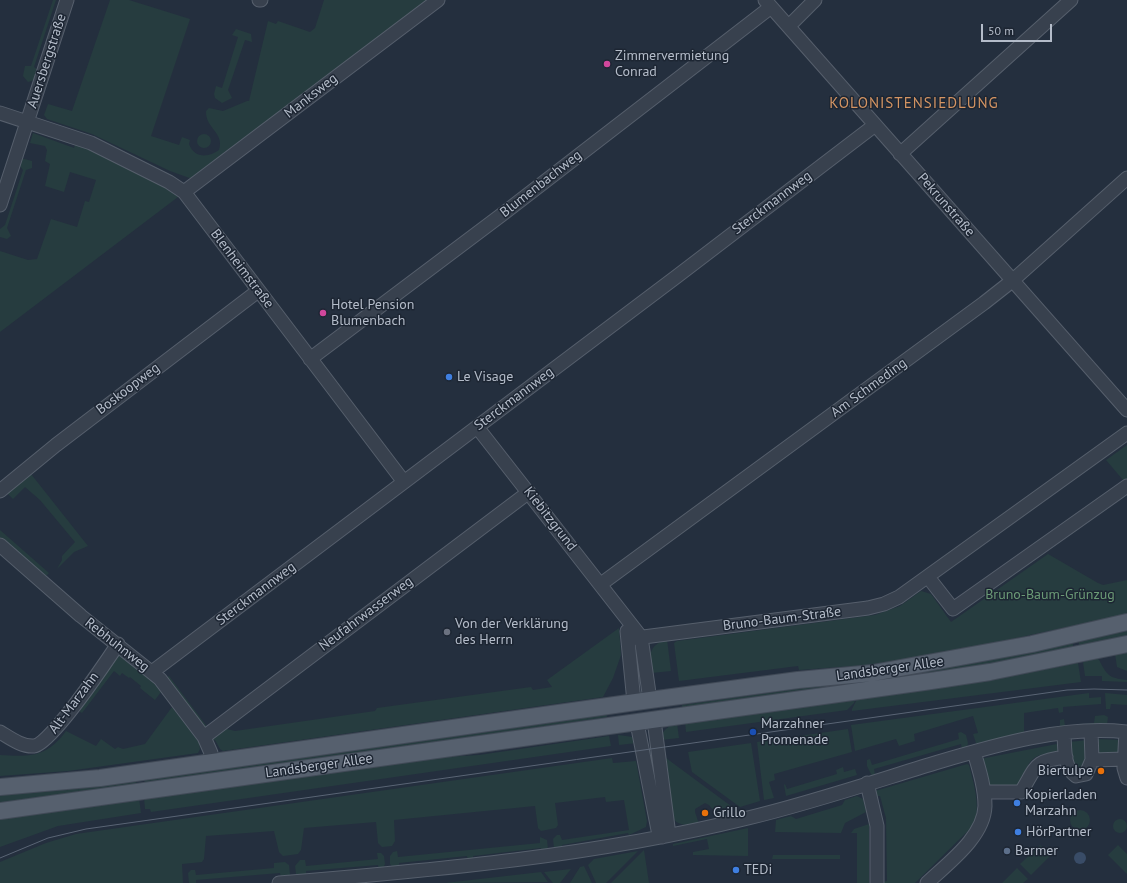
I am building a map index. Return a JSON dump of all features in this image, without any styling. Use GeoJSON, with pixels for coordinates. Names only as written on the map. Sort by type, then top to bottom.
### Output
{"type":"FeatureCollection","features":[{"type":"Feature","properties":{"kind":"main road","name":"Landsberger Allee"},"geometry":{"type":"LineString","coordinates":[[0,787],[62,783],[642,701],[904,668],[1032,644],[1127,622]]}},
{"type":"Feature","properties":{"kind":"main road","name":"Landsberger Allee"},"geometry":{"type":"LineString","coordinates":[[0,811],[638,723],[990,672],[1127,644]]}},
{"type":"Feature","properties":{"kind":"main road"},"geometry":{"type":"LineString","coordinates":[[642,701],[654,720]]}},
{"type":"Feature","properties":{"kind":"main road"},"geometry":{"type":"LineString","coordinates":[[638,723],[642,701]]}},
{"type":"Feature","properties":{"kind":"street","name":"Auersbergstraße"},"geometry":{"type":"LineString","coordinates":[[27,122],[67,0]]}},
{"type":"Feature","properties":{"kind":"street","name":"Manksweg"},"geometry":{"type":"LineString","coordinates":[[184,192],[438,0]]}},
{"type":"Feature","properties":{"kind":"street"},"geometry":{"type":"LineString","coordinates":[[789,26],[815,0]]}},
{"type":"Feature","properties":{"kind":"street"},"geometry":{"type":"LineString","coordinates":[[900,154],[1071,0]]}},
{"type":"Feature","properties":{"kind":"street","name":"Pekrunstraße"},"geometry":{"type":"LineString","coordinates":[[768,4],[1127,410]]}},
{"type":"Feature","properties":{"kind":"street","name":"Blumenbachweg"},"geometry":{"type":"LineString","coordinates":[[310,359],[504,213],[768,4]]}},
{"type":"Feature","properties":{"kind":"street","name":"Blenheimstraße"},"geometry":{"type":"LineString","coordinates":[[0,113],[91,143],[169,182],[184,192],[404,482]]}},
{"type":"Feature","properties":{"kind":"street"},"geometry":{"type":"LineString","coordinates":[[0,205],[27,122]]}},
{"type":"Feature","properties":{"kind":"street","name":"Sterckmannweg"},"geometry":{"type":"LineString","coordinates":[[152,672],[875,125]]}},
{"type":"Feature","properties":{"kind":"street","name":"Am Schmeding"},"geometry":{"type":"LineString","coordinates":[[601,584],[1012,281],[1127,178]]}},
{"type":"Feature","properties":{"kind":"street","name":"Boskoopweg"},"geometry":{"type":"LineString","coordinates":[[0,491],[56,445],[258,290]]}},
{"type":"Feature","properties":{"kind":"street","name":"Kiebitzgrund"},"geometry":{"type":"LineString","coordinates":[[477,427],[601,584],[621,612],[635,638],[642,701]]}},
{"type":"Feature","properties":{"kind":"street","name":"Bruno-Baum-Straße"},"geometry":{"type":"LineString","coordinates":[[635,638],[868,608],[884,604],[899,597],[928,577],[1127,433]]}},
{"type":"Feature","properties":{"kind":"street"},"geometry":{"type":"LineString","coordinates":[[928,577],[953,610],[1127,486]]}},
{"type":"Feature","properties":{"kind":"street","name":"Neufahrwasserweg"},"geometry":{"type":"LineString","coordinates":[[204,737],[529,492]]}},
{"type":"Feature","properties":{"kind":"street","name":"Rebhuhnweg"},"geometry":{"type":"LineString","coordinates":[[0,545],[81,616],[152,672],[171,692],[204,737],[211,753],[212,762]]}},
{"type":"Feature","properties":{"kind":"street","name":"Alt-Marzahn"},"geometry":{"type":"LineString","coordinates":[[0,732],[23,745],[34,746],[41,744],[50,736],[118,644]]}},
{"type":"Feature","properties":{"kind":"street"},"geometry":{"type":"LineString","coordinates":[[654,720],[665,836]]}},
{"type":"Feature","properties":{"kind":"street"},"geometry":{"type":"LineString","coordinates":[[638,723],[658,830],[665,836]]}},
{"type":"Feature","properties":{"kind":"street"},"geometry":{"type":"LineString","coordinates":[[1064,734],[1066,757],[1069,768],[1076,776],[1086,774],[1092,760],[1091,730]]}},
{"type":"Feature","properties":{"kind":"street"},"geometry":{"type":"LineString","coordinates":[[279,883],[370,879],[552,856],[665,836],[750,818],[974,752],[1091,730],[1127,732],[1124,768],[1127,778]]}},
{"type":"Feature","properties":{"kind":"street"},"geometry":{"type":"LineString","coordinates":[[927,883],[969,842],[978,831],[982,823],[984,815],[984,792],[974,752]]}},
{"type":"Feature","properties":{"kind":"street"},"geometry":{"type":"LineString","coordinates":[[984,792],[1021,792],[1030,773],[1039,764],[1049,759],[1066,757]]}},
{"type":"Feature","properties":{"kind":"street"},"geometry":{"type":"LineString","coordinates":[[1092,760],[1125,759]]}},
{"type":"Feature","properties":{"kind":"street"},"geometry":{"type":"LineString","coordinates":[[867,783],[876,821],[877,883]]}},
{"type":"Feature","properties":{"kind":"green space"},"geometry":{"type":"Polygon","coordinates":[[[53,0],[56,0],[34,67],[39,71],[35,80],[28,82],[23,76],[25,66],[31,66],[53,0]]]}},
{"type":"Feature","properties":{"kind":"green space"},"geometry":{"type":"Polygon","coordinates":[[[110,0],[129,0],[190,19],[151,136],[179,145],[182,137],[190,140],[189,144],[194,152],[206,155],[215,153],[219,150],[220,144],[217,135],[208,122],[206,111],[209,108],[223,111],[249,101],[268,21],[276,24],[278,21],[310,32],[315,28],[324,0],[429,0],[195,180],[170,171],[92,134],[47,119],[44,115],[48,104],[72,111],[110,0]]]}},
{"type":"Feature","properties":{"kind":"green space"},"geometry":{"type":"Polygon","coordinates":[[[236,29],[251,34],[252,42],[245,40],[228,90],[232,98],[222,103],[215,98],[214,94],[216,86],[222,88],[238,37],[232,35],[236,29]]]}},
{"type":"Feature","properties":{"kind":"green space"},"geometry":{"type":"Polygon","coordinates":[[[33,133],[74,148],[76,142],[170,189],[178,197],[0,332],[0,251],[28,260],[37,259],[51,219],[77,227],[85,201],[89,202],[96,180],[70,172],[64,192],[45,186],[50,164],[45,161],[47,150],[45,146],[30,143],[33,133]]]}},
{"type":"Feature","properties":{"kind":"green space"},"geometry":{"type":"Polygon","coordinates":[[[201,134],[207,134],[211,138],[211,144],[207,148],[201,148],[197,144],[197,138],[201,134]]]}},
{"type":"Feature","properties":{"kind":"green space"},"geometry":{"type":"Polygon","coordinates":[[[21,158],[32,161],[32,168],[26,170],[7,228],[11,236],[7,239],[0,237],[0,229],[5,225],[23,170],[19,165],[21,158]]]}},
{"type":"Feature","properties":{"kind":"green space"},"geometry":{"type":"Polygon","coordinates":[[[1127,445],[1127,481],[1123,480],[1106,460],[1127,445]]]}},
{"type":"Feature","properties":{"kind":"green space"},"geometry":{"type":"Polygon","coordinates":[[[31,474],[88,546],[74,552],[57,569],[62,560],[62,556],[75,542],[40,500],[25,487],[13,499],[7,493],[31,474]]]}},
{"type":"Feature","properties":{"kind":"green space"},"geometry":{"type":"Polygon","coordinates":[[[0,530],[49,573],[46,576],[0,537],[0,530]]]}},
{"type":"Feature","properties":{"kind":"green space","name":"Bruno-Baum-Grünzug"},"geometry":{"type":"Polygon","coordinates":[[[1048,554],[1103,585],[1127,580],[1127,614],[932,655],[867,665],[799,670],[798,666],[679,681],[674,643],[677,641],[875,615],[900,606],[921,591],[931,594],[951,622],[1048,554]]]}},
{"type":"Feature","properties":{"kind":"green space"},"geometry":{"type":"Polygon","coordinates":[[[619,628],[621,655],[613,678],[603,697],[223,751],[220,749],[215,740],[212,741],[210,738],[219,727],[235,731],[375,711],[377,708],[531,687],[533,690],[552,687],[547,680],[619,628]]]}},
{"type":"Feature","properties":{"kind":"green space"},"geometry":{"type":"Polygon","coordinates":[[[1127,628],[1127,637],[1080,649],[1078,638],[1127,628]]]}},
{"type":"Feature","properties":{"kind":"green space"},"geometry":{"type":"Polygon","coordinates":[[[667,639],[671,671],[651,673],[651,652],[656,645],[667,639]]]}},
{"type":"Feature","properties":{"kind":"green space"},"geometry":{"type":"Polygon","coordinates":[[[1072,639],[1074,651],[682,710],[682,705],[917,672],[1072,639]]]}},
{"type":"Feature","properties":{"kind":"green space"},"geometry":{"type":"Polygon","coordinates":[[[1127,652],[1127,671],[1117,667],[1115,654],[1127,652]]]}},
{"type":"Feature","properties":{"kind":"green space"},"geometry":{"type":"Polygon","coordinates":[[[117,654],[153,682],[161,692],[155,700],[140,688],[141,686],[130,677],[129,678],[122,673],[120,676],[114,671],[82,713],[79,711],[117,654]]]}},
{"type":"Feature","properties":{"kind":"green space"},"geometry":{"type":"Polygon","coordinates":[[[1098,658],[1109,675],[1127,680],[1127,682],[1102,681],[1102,676],[1085,676],[1083,662],[1098,658]]]}},
{"type":"Feature","properties":{"kind":"green space"},"geometry":{"type":"Polygon","coordinates":[[[1078,663],[1081,682],[852,711],[858,697],[997,679],[1078,663]]]}},
{"type":"Feature","properties":{"kind":"green space"},"geometry":{"type":"Polygon","coordinates":[[[169,676],[208,728],[204,729],[166,678],[169,676]]]}},
{"type":"Feature","properties":{"kind":"green space"},"geometry":{"type":"Polygon","coordinates":[[[1089,693],[1089,698],[1101,697],[1101,704],[1063,707],[1063,712],[1059,713],[1058,708],[1024,713],[1024,735],[978,744],[976,743],[973,734],[978,733],[973,716],[914,734],[915,741],[899,746],[896,739],[855,751],[851,725],[1089,693]]]}},
{"type":"Feature","properties":{"kind":"green space"},"geometry":{"type":"Polygon","coordinates":[[[1105,693],[1127,695],[1127,705],[1111,704],[1110,709],[1106,709],[1105,693]]]}},
{"type":"Feature","properties":{"kind":"green space"},"geometry":{"type":"Polygon","coordinates":[[[856,697],[854,703],[847,710],[686,732],[685,721],[856,697]]]}},
{"type":"Feature","properties":{"kind":"green space"},"geometry":{"type":"Polygon","coordinates":[[[172,707],[199,742],[200,749],[198,753],[68,771],[0,776],[0,755],[21,756],[38,754],[52,746],[66,731],[96,746],[101,739],[115,749],[118,747],[123,749],[145,744],[172,707]]]}},
{"type":"Feature","properties":{"kind":"green space"},"geometry":{"type":"Polygon","coordinates":[[[606,712],[607,717],[145,786],[144,777],[606,712]]]}},
{"type":"Feature","properties":{"kind":"green space"},"geometry":{"type":"Polygon","coordinates":[[[1104,715],[1108,717],[1107,725],[1032,734],[1032,731],[1060,726],[1060,720],[1064,719],[1065,726],[1094,723],[1095,716],[1104,715]]]}},
{"type":"Feature","properties":{"kind":"green space"},"geometry":{"type":"Polygon","coordinates":[[[677,723],[679,738],[661,740],[664,731],[668,727],[677,723]]]}},
{"type":"Feature","properties":{"kind":"green space"},"geometry":{"type":"Polygon","coordinates":[[[848,729],[852,752],[774,774],[775,780],[769,782],[774,798],[764,800],[757,742],[848,729]]]}},
{"type":"Feature","properties":{"kind":"green space"},"geometry":{"type":"Polygon","coordinates":[[[961,732],[966,735],[968,743],[967,747],[962,749],[961,744],[874,769],[875,775],[872,776],[867,766],[867,760],[870,759],[872,765],[959,739],[958,733],[961,732]]]}},
{"type":"Feature","properties":{"kind":"green space"},"geometry":{"type":"Polygon","coordinates":[[[618,735],[633,737],[637,743],[619,745],[618,735]]]}},
{"type":"Feature","properties":{"kind":"green space"},"geometry":{"type":"Polygon","coordinates":[[[609,736],[611,746],[151,812],[150,809],[145,809],[144,798],[445,757],[479,755],[609,736]]]}},
{"type":"Feature","properties":{"kind":"green space"},"geometry":{"type":"Polygon","coordinates":[[[1096,739],[1123,740],[1123,754],[1096,754],[1096,739]]]}},
{"type":"Feature","properties":{"kind":"green space"},"geometry":{"type":"Polygon","coordinates":[[[1089,740],[1087,764],[1080,771],[1073,768],[1068,742],[1089,740]]]}},
{"type":"Feature","properties":{"kind":"green space"},"geometry":{"type":"Polygon","coordinates":[[[751,743],[760,801],[740,807],[692,772],[688,752],[751,743]]]}},
{"type":"Feature","properties":{"kind":"green space"},"geometry":{"type":"Polygon","coordinates":[[[1062,743],[1061,753],[1045,754],[1034,758],[1027,768],[1022,784],[1016,788],[989,788],[980,759],[1062,743]]]}},
{"type":"Feature","properties":{"kind":"green space"},"geometry":{"type":"Polygon","coordinates":[[[612,758],[613,763],[636,761],[647,821],[646,827],[629,835],[628,833],[562,845],[562,850],[554,848],[553,839],[557,835],[560,835],[562,840],[629,830],[624,800],[606,802],[605,797],[555,803],[558,825],[556,828],[541,831],[538,828],[535,806],[394,820],[395,841],[392,846],[382,847],[378,843],[376,822],[304,828],[301,850],[298,854],[283,856],[279,852],[274,831],[206,836],[204,859],[202,862],[182,864],[183,883],[0,883],[0,862],[46,843],[76,834],[612,758]]]}},
{"type":"Feature","properties":{"kind":"green space"},"geometry":{"type":"Polygon","coordinates":[[[666,758],[731,806],[714,811],[705,803],[695,809],[699,824],[685,825],[673,819],[663,759],[666,758]]]}},
{"type":"Feature","properties":{"kind":"green space"},"geometry":{"type":"Polygon","coordinates":[[[967,764],[969,765],[976,794],[977,809],[975,824],[915,883],[882,883],[887,881],[886,818],[880,796],[876,796],[875,791],[967,764]]]}},
{"type":"Feature","properties":{"kind":"green space"},"geometry":{"type":"Polygon","coordinates":[[[843,767],[844,772],[855,769],[857,775],[786,796],[785,784],[787,789],[837,774],[836,770],[843,767]]]}},
{"type":"Feature","properties":{"kind":"green space"},"geometry":{"type":"Polygon","coordinates":[[[136,778],[137,787],[0,806],[0,793],[136,778]]]}},
{"type":"Feature","properties":{"kind":"green space"},"geometry":{"type":"Polygon","coordinates":[[[857,796],[863,799],[866,812],[845,823],[841,833],[775,832],[776,820],[791,816],[796,819],[842,805],[845,800],[857,796]]]}},
{"type":"Feature","properties":{"kind":"green space"},"geometry":{"type":"Polygon","coordinates":[[[139,798],[141,813],[58,826],[0,847],[0,817],[139,798]]]}},
{"type":"Feature","properties":{"kind":"green space"},"geometry":{"type":"Polygon","coordinates":[[[1080,810],[1087,813],[1090,820],[1087,827],[1080,830],[1073,827],[1070,820],[1073,813],[1080,810]]]}},
{"type":"Feature","properties":{"kind":"green space"},"geometry":{"type":"Polygon","coordinates":[[[1120,819],[1125,821],[1127,826],[1125,831],[1120,833],[1115,831],[1113,826],[1115,821],[1120,819]]]}},
{"type":"Feature","properties":{"kind":"green space"},"geometry":{"type":"Polygon","coordinates":[[[869,824],[869,883],[857,883],[857,833],[851,833],[854,829],[869,824]]]}},
{"type":"Feature","properties":{"kind":"green space"},"geometry":{"type":"Polygon","coordinates":[[[748,828],[748,856],[693,855],[693,852],[709,849],[707,839],[673,846],[673,844],[748,828]]]}},
{"type":"Feature","properties":{"kind":"green space"},"geometry":{"type":"Polygon","coordinates":[[[540,837],[547,840],[548,849],[542,853],[541,848],[473,856],[473,862],[468,862],[467,856],[399,863],[399,869],[394,869],[390,864],[390,856],[393,852],[397,851],[398,857],[540,843],[540,837]]]}},
{"type":"Feature","properties":{"kind":"green space"},"geometry":{"type":"Polygon","coordinates":[[[1040,845],[1051,855],[1031,875],[1020,864],[1040,845]]]}},
{"type":"Feature","properties":{"kind":"green space"},"geometry":{"type":"Polygon","coordinates":[[[1118,845],[1127,854],[1127,874],[1108,855],[1118,845]]]}},
{"type":"Feature","properties":{"kind":"green space"},"geometry":{"type":"Polygon","coordinates":[[[644,850],[649,883],[611,883],[644,850]]]}},
{"type":"Feature","properties":{"kind":"green space"},"geometry":{"type":"Polygon","coordinates":[[[638,851],[606,883],[596,883],[588,865],[594,859],[638,851]]]}},
{"type":"Feature","properties":{"kind":"green space"},"geometry":{"type":"Polygon","coordinates":[[[377,853],[381,853],[384,856],[385,864],[382,870],[379,870],[378,865],[306,871],[306,876],[299,877],[296,874],[295,866],[300,860],[305,860],[306,866],[378,859],[377,853]]]}},
{"type":"Feature","properties":{"kind":"green space"},"geometry":{"type":"Polygon","coordinates":[[[773,855],[840,855],[840,859],[772,859],[773,855]]]}},
{"type":"Feature","properties":{"kind":"green space"},"geometry":{"type":"Polygon","coordinates":[[[285,862],[289,865],[290,875],[286,878],[281,878],[280,873],[196,880],[196,883],[189,883],[188,873],[191,870],[195,870],[196,875],[274,868],[274,863],[285,862]]]}},
{"type":"Feature","properties":{"kind":"green space"},"geometry":{"type":"Polygon","coordinates":[[[584,866],[592,883],[570,883],[580,867],[584,866]]]}},
{"type":"Feature","properties":{"kind":"green space"},"geometry":{"type":"Polygon","coordinates":[[[1017,868],[1028,879],[1023,883],[1002,883],[1017,868]]]}},
{"type":"Feature","properties":{"kind":"green space"},"geometry":{"type":"Polygon","coordinates":[[[571,869],[560,883],[553,883],[544,872],[571,869]]]}},
{"type":"Feature","properties":{"kind":"green space"},"geometry":{"type":"Polygon","coordinates":[[[541,872],[548,882],[445,883],[541,872]]]}},
{"type":"Feature","properties":{"kind":"water"},"geometry":{"type":"Polygon","coordinates":[[[1082,852],[1085,853],[1085,863],[1078,864],[1075,863],[1074,856],[1075,853],[1082,852]]]}},
{"type":"Feature","properties":{"kind":"tram line"},"geometry":{"type":"LineString","coordinates":[[0,858],[48,838],[86,829],[1067,690],[1127,690]]}},
{"type":"Feature","properties":{"kind":"place","name":"Zimmervermietung Conrad"},"geometry":{"type":"Point","coordinates":[607,64]}},
{"type":"Feature","properties":{"kind":"place","name":"Hotel Pension Blumenbach"},"geometry":{"type":"Point","coordinates":[323,313]}},
{"type":"Feature","properties":{"kind":"place","name":"Le Visage"},"geometry":{"type":"Point","coordinates":[449,377]}},
{"type":"Feature","properties":{"kind":"place","name":"Von der Verklärung des Herrn"},"geometry":{"type":"Point","coordinates":[447,632]}},
{"type":"Feature","properties":{"kind":"place","name":"Marzahner Promenade"},"geometry":{"type":"Point","coordinates":[753,732]}},
{"type":"Feature","properties":{"kind":"place","name":"Biertulpe"},"geometry":{"type":"Point","coordinates":[1101,771]}},
{"type":"Feature","properties":{"kind":"place","name":"Kopierladen Marzahn"},"geometry":{"type":"Point","coordinates":[1017,803]}},
{"type":"Feature","properties":{"kind":"place","name":"Grillo"},"geometry":{"type":"Point","coordinates":[705,813]}},
{"type":"Feature","properties":{"kind":"place","name":"HörPartner"},"geometry":{"type":"Point","coordinates":[1018,832]}},
{"type":"Feature","properties":{"kind":"place","name":"Barmer"},"geometry":{"type":"Point","coordinates":[1007,851]}},
{"type":"Feature","properties":{"kind":"place","name":"TEDi"},"geometry":{"type":"Point","coordinates":[736,870]}},
{"type":"Feature","properties":{"kind":"district","name":"KOLONISTENSIEDLUNG"},"geometry":{"type":"Point","coordinates":[914,104]}}]}
